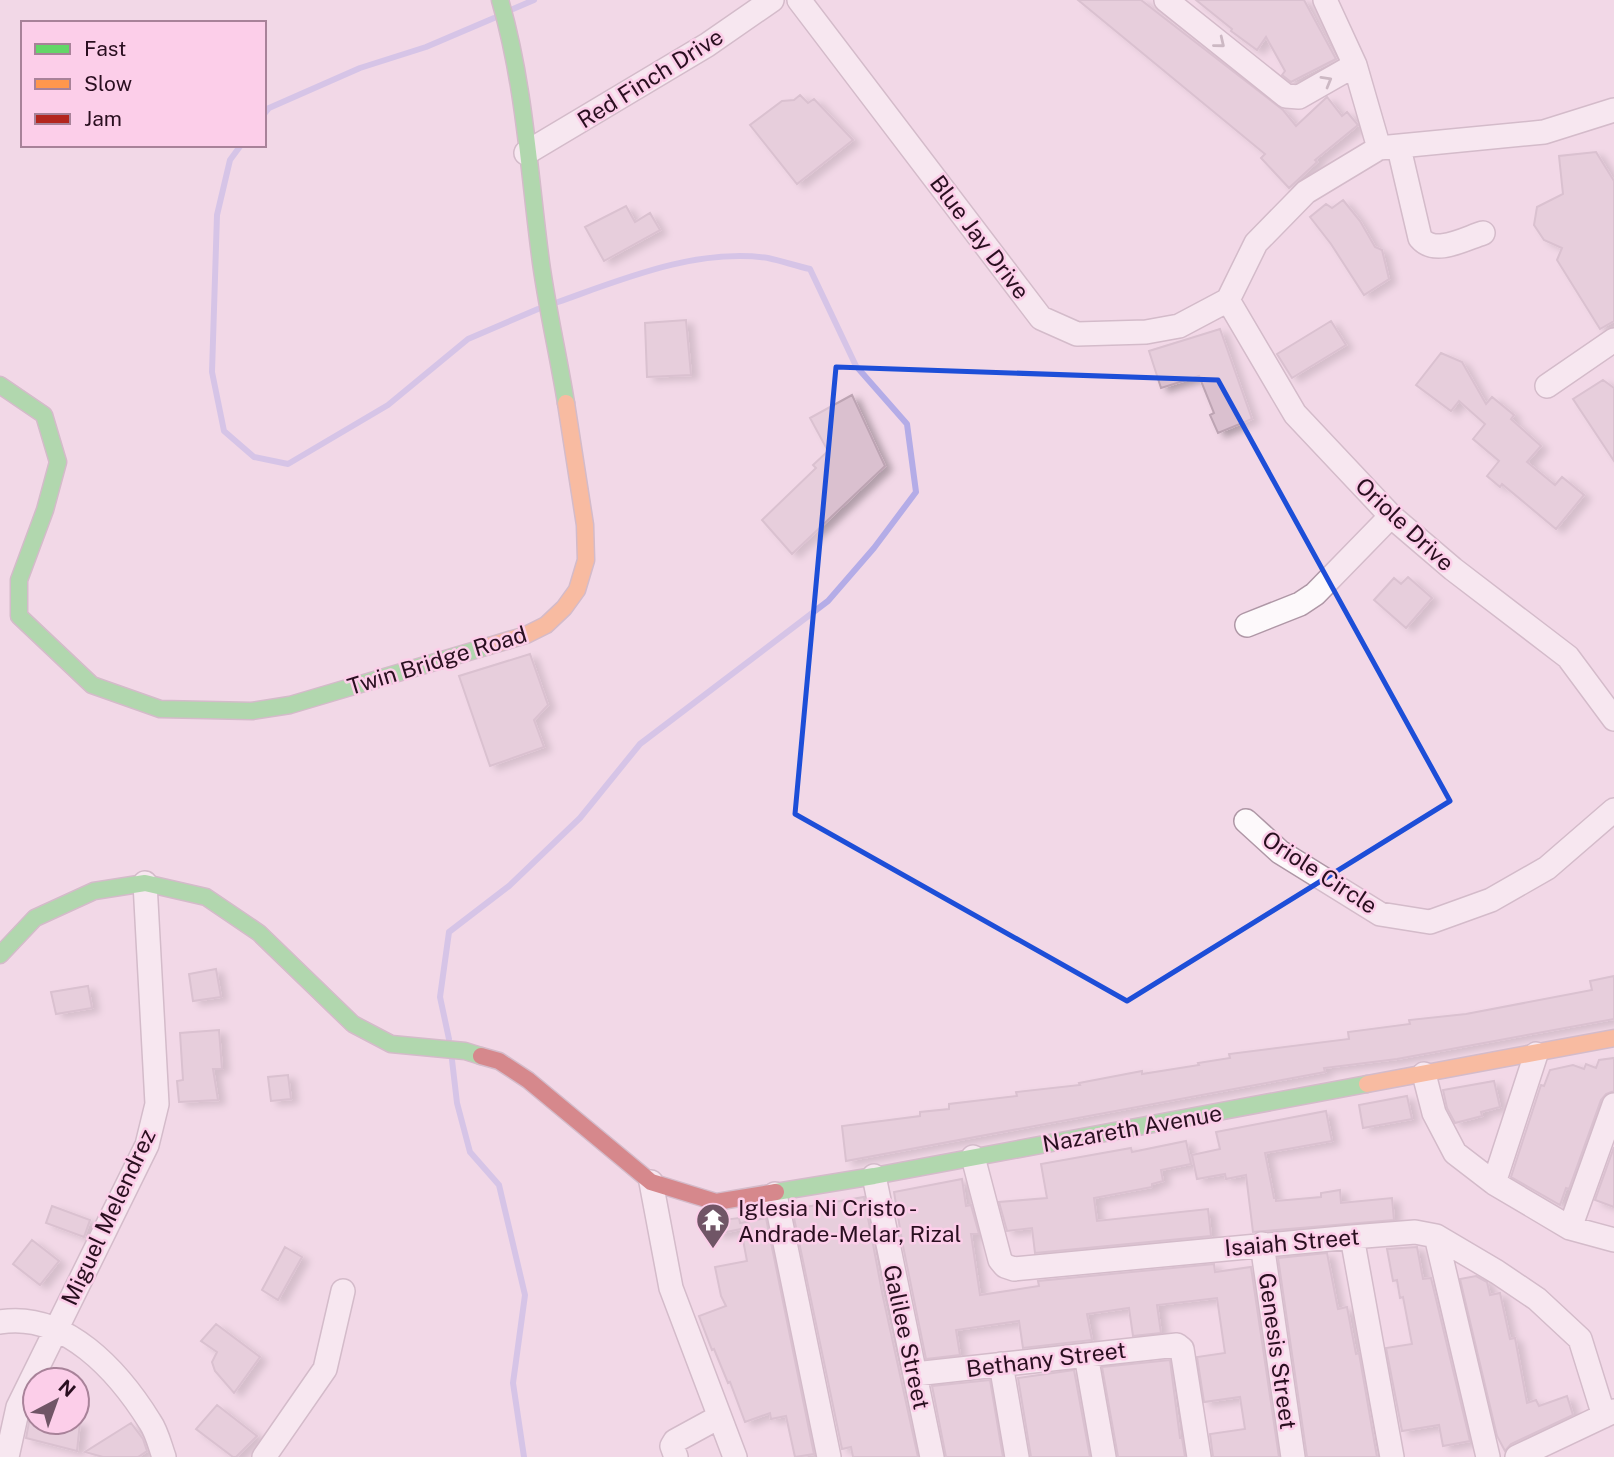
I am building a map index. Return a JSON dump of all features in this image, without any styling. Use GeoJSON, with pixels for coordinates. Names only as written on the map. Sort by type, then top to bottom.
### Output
{"type":"FeatureCollection","features":[{"type":"Feature","properties":{"kind":"street","name":"Twin Bridge Road"},"geometry":{"type":"LineString","coordinates":[[0,385],[44,415],[58,461],[45,510],[19,580],[19,616],[92,685],[160,709],[252,711],[290,705],[526,635],[546,625],[564,608],[576,590],[586,560],[585,525],[555,334],[544,286],[513,45],[499,0]]}},
{"type":"Feature","properties":{"kind":"street","name":"Red Finch Drive"},"geometry":{"type":"LineString","coordinates":[[526,153],[707,45],[772,0]]}},
{"type":"Feature","properties":{"kind":"street","name":"Blue Jay Drive"},"geometry":{"type":"LineString","coordinates":[[799,0],[1041,318],[1077,334],[1146,332],[1179,326],[1228,300]]}},
{"type":"Feature","properties":{"kind":"street"},"geometry":{"type":"LineString","coordinates":[[1166,0],[1286,96],[1298,97],[1354,65]]}},
{"type":"Feature","properties":{"kind":"street"},"geometry":{"type":"LineString","coordinates":[[1325,0],[1389,148],[1420,238],[1426,245],[1437,247],[1483,233]]}},
{"type":"Feature","properties":{"kind":"street"},"geometry":{"type":"LineString","coordinates":[[1228,300],[1256,243],[1298,200],[1307,192],[1389,148],[1544,132],[1614,110]]}},
{"type":"Feature","properties":{"kind":"street","name":"Oriole Drive"},"geometry":{"type":"LineString","coordinates":[[1228,300],[1294,414],[1391,516],[1452,569],[1568,657],[1614,719]]}},
{"type":"Feature","properties":{"kind":"street"},"geometry":{"type":"LineString","coordinates":[[1547,386],[1614,340]]}},
{"type":"Feature","properties":{"kind":"street"},"geometry":{"type":"LineString","coordinates":[[1247,625],[1300,604],[1315,594],[1391,516]]}},
{"type":"Feature","properties":{"kind":"street","name":"Oriole Circle"},"geometry":{"type":"LineString","coordinates":[[1246,821],[1280,852],[1380,914],[1430,922],[1491,900],[1547,868],[1614,810]]}},
{"type":"Feature","properties":{"kind":"street"},"geometry":{"type":"LineString","coordinates":[[0,955],[35,918],[94,891],[145,883],[206,897],[259,933],[353,1024],[391,1044],[465,1051],[499,1061],[528,1080],[651,1182],[671,1288],[735,1457]]}},
{"type":"Feature","properties":{"kind":"street","name":"Miguel Melendrez"},"geometry":{"type":"LineString","coordinates":[[7,1457],[18,1407],[147,1145],[157,1104],[145,883]]}},
{"type":"Feature","properties":{"kind":"street","name":"Nazareth Avenue"},"geometry":{"type":"LineString","coordinates":[[651,1182],[716,1202],[775,1194],[1614,1038]]}},
{"type":"Feature","properties":{"kind":"street"},"geometry":{"type":"LineString","coordinates":[[1493,1183],[1536,1054]]}},
{"type":"Feature","properties":{"kind":"street"},"geometry":{"type":"LineString","coordinates":[[1424,1074],[1434,1114],[1455,1153],[1493,1183],[1570,1228],[1614,1240]]}},
{"type":"Feature","properties":{"kind":"street"},"geometry":{"type":"LineString","coordinates":[[1570,1228],[1614,1105]]}},
{"type":"Feature","properties":{"kind":"street","name":"Isaiah Street"},"geometry":{"type":"LineString","coordinates":[[973,1157],[1000,1260],[1005,1266],[1014,1269],[1262,1244],[1415,1232],[1436,1236],[1537,1299],[1580,1339],[1609,1413]]}},
{"type":"Feature","properties":{"kind":"street","name":"Galilee Street"},"geometry":{"type":"LineString","coordinates":[[874,1176],[932,1457]]}},
{"type":"Feature","properties":{"kind":"street"},"geometry":{"type":"LineString","coordinates":[[775,1194],[829,1457]]}},
{"type":"Feature","properties":{"kind":"street"},"geometry":{"type":"LineString","coordinates":[[1436,1236],[1488,1457]]}},
{"type":"Feature","properties":{"kind":"street"},"geometry":{"type":"LineString","coordinates":[[1352,1237],[1392,1457]]}},
{"type":"Feature","properties":{"kind":"street","name":"Genesis Street"},"geometry":{"type":"LineString","coordinates":[[1262,1244],[1293,1457]]}},
{"type":"Feature","properties":{"kind":"street"},"geometry":{"type":"LineString","coordinates":[[264,1457],[325,1369],[343,1291]]}},
{"type":"Feature","properties":{"kind":"street"},"geometry":{"type":"LineString","coordinates":[[0,1322],[10,1320],[56,1328],[109,1366],[152,1423],[164,1457]]}},
{"type":"Feature","properties":{"kind":"street","name":"Bethany Street"},"geometry":{"type":"LineString","coordinates":[[915,1374],[1177,1345],[1182,1349],[1199,1457]]}},
{"type":"Feature","properties":{"kind":"street"},"geometry":{"type":"LineString","coordinates":[[1086,1355],[1104,1457]]}},
{"type":"Feature","properties":{"kind":"street"},"geometry":{"type":"LineString","coordinates":[[1001,1364],[1017,1457]]}},
{"type":"Feature","properties":{"kind":"street"},"geometry":{"type":"LineString","coordinates":[[1517,1457],[1609,1413]]}},
{"type":"Feature","properties":{"kind":"street"},"geometry":{"type":"LineString","coordinates":[[676,1457],[672,1446],[676,1441],[719,1417]]}},
{"type":"Feature","properties":{"kind":"highlighted area"},"geometry":{"type":"Polygon","coordinates":[[[836,367],[1218,380],[1450,801],[1127,1001],[795,814],[836,367]]]}},
{"type":"Feature","properties":{"kind":"building"},"geometry":{"type":"Polygon","coordinates":[[[1078,0],[1141,0],[1283,110],[1296,126],[1327,97],[1342,116],[1347,112],[1358,125],[1315,160],[1317,162],[1289,188],[1261,158],[1265,154],[1078,0]]]}},
{"type":"Feature","properties":{"kind":"building"},"geometry":{"type":"Polygon","coordinates":[[[1196,0],[1304,0],[1336,59],[1291,82],[1282,75],[1285,71],[1266,37],[1257,50],[1196,0]]]}},
{"type":"Feature","properties":{"kind":"building"},"geometry":{"type":"Polygon","coordinates":[[[800,95],[808,103],[814,99],[853,140],[797,184],[750,125],[782,101],[794,100],[800,95]]]}},
{"type":"Feature","properties":{"kind":"building"},"geometry":{"type":"Polygon","coordinates":[[[1596,152],[1614,181],[1614,321],[1600,329],[1557,260],[1562,248],[1544,240],[1534,225],[1537,207],[1563,194],[1559,156],[1596,152]]]}},
{"type":"Feature","properties":{"kind":"building"},"geometry":{"type":"Polygon","coordinates":[[[1343,200],[1360,221],[1375,247],[1382,250],[1389,279],[1364,295],[1310,217],[1326,204],[1332,208],[1343,200]]]}},
{"type":"Feature","properties":{"kind":"building"},"geometry":{"type":"Polygon","coordinates":[[[626,206],[635,222],[650,213],[660,230],[604,261],[585,227],[626,206]]]}},
{"type":"Feature","properties":{"kind":"building"},"geometry":{"type":"Polygon","coordinates":[[[686,320],[691,375],[647,377],[645,323],[686,320]]]}},
{"type":"Feature","properties":{"kind":"building"},"geometry":{"type":"Polygon","coordinates":[[[1331,321],[1346,345],[1292,378],[1277,354],[1331,321]]]}},
{"type":"Feature","properties":{"kind":"building"},"geometry":{"type":"Polygon","coordinates":[[[1220,329],[1252,419],[1218,433],[1210,415],[1214,413],[1199,376],[1161,388],[1149,351],[1220,329]]]}},
{"type":"Feature","properties":{"kind":"building"},"geometry":{"type":"Polygon","coordinates":[[[1441,353],[1462,362],[1486,404],[1492,397],[1514,415],[1511,419],[1541,446],[1527,462],[1555,485],[1562,477],[1584,495],[1556,529],[1502,484],[1500,487],[1487,476],[1499,461],[1473,439],[1485,424],[1459,401],[1451,411],[1416,385],[1441,353]]]}},
{"type":"Feature","properties":{"kind":"building"},"geometry":{"type":"Polygon","coordinates":[[[1603,380],[1614,388],[1614,461],[1573,399],[1603,380]]]}},
{"type":"Feature","properties":{"kind":"building"},"geometry":{"type":"Polygon","coordinates":[[[852,395],[885,466],[792,554],[762,520],[816,468],[813,465],[828,451],[810,418],[852,395]]]}},
{"type":"Feature","properties":{"kind":"building"},"geometry":{"type":"Polygon","coordinates":[[[1408,577],[1432,598],[1406,628],[1374,600],[1394,578],[1401,584],[1408,577]]]}},
{"type":"Feature","properties":{"kind":"building"},"geometry":{"type":"Polygon","coordinates":[[[530,654],[548,705],[534,720],[544,747],[490,766],[459,676],[530,654]]]}},
{"type":"Feature","properties":{"kind":"building"},"geometry":{"type":"Polygon","coordinates":[[[216,969],[221,997],[193,1001],[189,974],[216,969]]]}},
{"type":"Feature","properties":{"kind":"building"},"geometry":{"type":"Polygon","coordinates":[[[1614,976],[1614,1019],[1397,1059],[1324,1068],[1325,1072],[846,1161],[842,1126],[920,1116],[920,1112],[949,1109],[949,1104],[1017,1096],[1016,1092],[1080,1085],[1079,1083],[1142,1071],[1142,1074],[1199,1065],[1198,1063],[1230,1058],[1229,1054],[1349,1039],[1348,1032],[1410,1024],[1409,1020],[1466,1014],[1592,990],[1590,981],[1614,976]]]}},
{"type":"Feature","properties":{"kind":"building"},"geometry":{"type":"Polygon","coordinates":[[[88,986],[92,1008],[56,1014],[51,992],[88,986]]]}},
{"type":"Feature","properties":{"kind":"building"},"geometry":{"type":"Polygon","coordinates":[[[219,1030],[222,1069],[213,1069],[218,1100],[179,1102],[177,1081],[183,1080],[180,1033],[219,1030]]]}},
{"type":"Feature","properties":{"kind":"building"},"geometry":{"type":"Polygon","coordinates":[[[1614,1058],[1614,1091],[1601,1100],[1569,1189],[1566,1188],[1560,1205],[1511,1177],[1541,1085],[1544,1086],[1550,1070],[1573,1065],[1584,1069],[1586,1064],[1596,1068],[1599,1060],[1614,1058]]]}},
{"type":"Feature","properties":{"kind":"building"},"geometry":{"type":"Polygon","coordinates":[[[288,1075],[291,1099],[271,1101],[268,1077],[288,1075]]]}},
{"type":"Feature","properties":{"kind":"building"},"geometry":{"type":"Polygon","coordinates":[[[1494,1081],[1500,1107],[1481,1112],[1482,1116],[1455,1123],[1447,1108],[1443,1090],[1494,1081]]]}},
{"type":"Feature","properties":{"kind":"building"},"geometry":{"type":"Polygon","coordinates":[[[1407,1096],[1412,1119],[1363,1128],[1359,1105],[1407,1096]]]}},
{"type":"Feature","properties":{"kind":"building"},"geometry":{"type":"Polygon","coordinates":[[[1326,1111],[1332,1141],[1265,1153],[1274,1198],[1276,1201],[1321,1197],[1321,1193],[1340,1190],[1341,1203],[1392,1198],[1394,1220],[1253,1232],[1246,1175],[1226,1179],[1225,1174],[1197,1179],[1192,1155],[1220,1149],[1216,1132],[1326,1111]]]}},
{"type":"Feature","properties":{"kind":"building"},"geometry":{"type":"Polygon","coordinates":[[[1186,1141],[1191,1164],[1161,1170],[1163,1181],[1152,1184],[1152,1187],[1094,1198],[1097,1221],[1208,1209],[1211,1236],[1035,1253],[1032,1228],[1007,1231],[999,1202],[1047,1198],[1041,1164],[1131,1148],[1132,1152],[1186,1141]]]}},
{"type":"Feature","properties":{"kind":"building"},"geometry":{"type":"Polygon","coordinates":[[[1614,1147],[1614,1207],[1595,1200],[1614,1147]]]}},
{"type":"Feature","properties":{"kind":"building"},"geometry":{"type":"Polygon","coordinates":[[[962,1179],[966,1206],[971,1205],[979,1234],[971,1234],[980,1295],[1039,1286],[1038,1281],[1214,1264],[1215,1272],[1251,1267],[1279,1457],[1213,1457],[1210,1434],[1245,1429],[1240,1397],[1204,1402],[1197,1357],[1225,1353],[1217,1298],[1157,1305],[1161,1333],[1133,1336],[1129,1308],[1087,1314],[1092,1340],[1023,1348],[1019,1321],[956,1330],[960,1355],[926,1359],[894,1192],[962,1179]]]}},
{"type":"Feature","properties":{"kind":"building"},"geometry":{"type":"Polygon","coordinates":[[[864,1197],[918,1457],[853,1457],[851,1447],[842,1449],[793,1213],[794,1209],[864,1197]]]}},
{"type":"Feature","properties":{"kind":"building"},"geometry":{"type":"Polygon","coordinates":[[[52,1206],[90,1220],[84,1237],[46,1223],[52,1206]]]}},
{"type":"Feature","properties":{"kind":"building"},"geometry":{"type":"Polygon","coordinates":[[[739,1218],[740,1223],[766,1218],[814,1454],[795,1457],[786,1416],[771,1419],[770,1413],[745,1422],[730,1382],[728,1383],[714,1349],[712,1350],[699,1316],[726,1306],[715,1267],[747,1261],[741,1229],[717,1234],[714,1221],[739,1218]]]}},
{"type":"Feature","properties":{"kind":"building"},"geometry":{"type":"Polygon","coordinates":[[[32,1240],[59,1261],[40,1285],[13,1264],[32,1240]]]}},
{"type":"Feature","properties":{"kind":"building"},"geometry":{"type":"Polygon","coordinates":[[[285,1247],[302,1257],[278,1300],[262,1290],[285,1247]]]}},
{"type":"Feature","properties":{"kind":"building"},"geometry":{"type":"Polygon","coordinates":[[[1417,1247],[1423,1279],[1431,1278],[1470,1441],[1443,1446],[1439,1425],[1402,1431],[1386,1348],[1412,1344],[1403,1297],[1400,1298],[1397,1280],[1393,1281],[1387,1249],[1417,1247]]]}},
{"type":"Feature","properties":{"kind":"building"},"geometry":{"type":"Polygon","coordinates":[[[1327,1253],[1338,1309],[1347,1307],[1356,1354],[1359,1353],[1377,1457],[1307,1457],[1278,1258],[1327,1253]]]}},
{"type":"Feature","properties":{"kind":"building"},"geometry":{"type":"Polygon","coordinates":[[[1476,1276],[1487,1282],[1490,1295],[1500,1293],[1510,1339],[1515,1338],[1527,1403],[1536,1400],[1539,1406],[1567,1396],[1573,1415],[1511,1444],[1505,1451],[1497,1436],[1460,1279],[1476,1276]]]}},
{"type":"Feature","properties":{"kind":"building"},"geometry":{"type":"Polygon","coordinates":[[[216,1324],[260,1357],[234,1393],[215,1371],[212,1362],[217,1352],[201,1341],[216,1324]]]}},
{"type":"Feature","properties":{"kind":"building"},"geometry":{"type":"Polygon","coordinates":[[[1170,1360],[1185,1457],[1118,1457],[1102,1367],[1170,1360]]]}},
{"type":"Feature","properties":{"kind":"building"},"geometry":{"type":"Polygon","coordinates":[[[1074,1370],[1090,1457],[1031,1457],[1018,1378],[1074,1370]]]}},
{"type":"Feature","properties":{"kind":"building"},"geometry":{"type":"Polygon","coordinates":[[[990,1380],[1003,1457],[946,1457],[932,1386],[990,1380]]]}},
{"type":"Feature","properties":{"kind":"building"},"geometry":{"type":"Polygon","coordinates":[[[217,1405],[257,1436],[236,1457],[196,1429],[217,1405]]]}},
{"type":"Feature","properties":{"kind":"building"},"geometry":{"type":"Polygon","coordinates":[[[131,1423],[143,1439],[147,1451],[138,1457],[103,1457],[85,1452],[131,1423]]]}},
{"type":"Feature","properties":{"kind":"building"},"geometry":{"type":"Polygon","coordinates":[[[79,1436],[77,1451],[26,1438],[79,1436]]]}},
{"type":"Feature","properties":{"kind":"waterway"},"geometry":{"type":"LineString","coordinates":[[513,9],[534,0]]}},
{"type":"Feature","properties":{"kind":"waterway"},"geometry":{"type":"LineString","coordinates":[[266,112],[360,68],[426,47],[494,18]]}},
{"type":"Feature","properties":{"kind":"waterway"},"geometry":{"type":"LineString","coordinates":[[240,147],[230,160],[217,215],[212,372],[224,431],[254,457],[288,464],[388,405],[468,339],[538,309]]}},
{"type":"Feature","properties":{"kind":"waterway"},"geometry":{"type":"LineString","coordinates":[[449,1039],[440,997],[449,932],[509,886],[580,818],[640,744],[828,601],[874,548],[916,492],[907,424],[856,366],[810,269],[768,258],[714,257],[634,275],[558,302]]}},
{"type":"Feature","properties":{"kind":"waterway"},"geometry":{"type":"LineString","coordinates":[[452,1060],[457,1103],[470,1152],[499,1185],[525,1295],[513,1383],[524,1457]]}},
{"type":"Feature","properties":{"kind":"traffic: fast"},"geometry":{"type":"LineString","coordinates":[[500,0],[515,62],[543,273],[566,403]]}},
{"type":"Feature","properties":{"kind":"traffic: fast"},"geometry":{"type":"LineString","coordinates":[[0,385],[44,415],[58,462],[45,510],[19,580],[19,616],[92,685],[160,709],[252,711],[290,705],[489,646]]}},
{"type":"Feature","properties":{"kind":"traffic: fast"},"geometry":{"type":"LineString","coordinates":[[0,955],[35,918],[94,891],[145,883],[206,897],[259,933],[353,1024],[391,1044],[465,1051],[481,1056]]}},
{"type":"Feature","properties":{"kind":"traffic: fast"},"geometry":{"type":"LineString","coordinates":[[776,1192],[1367,1084]]}},
{"type":"Feature","properties":{"kind":"traffic: slow"},"geometry":{"type":"LineString","coordinates":[[489,646],[526,635],[546,625],[564,608],[577,590],[586,560],[585,525],[566,403]]}},
{"type":"Feature","properties":{"kind":"traffic: slow"},"geometry":{"type":"LineString","coordinates":[[1367,1084],[1614,1038]]}},
{"type":"Feature","properties":{"kind":"traffic: jam"},"geometry":{"type":"LineString","coordinates":[[481,1056],[499,1061],[528,1080],[651,1182],[716,1202],[776,1192]]}},
{"type":"Feature","properties":{"kind":"place","name":"Iglesia Ni Cristo - Andrade-Melar, Rizal"},"geometry":{"type":"Point","coordinates":[713,1250]}}]}
